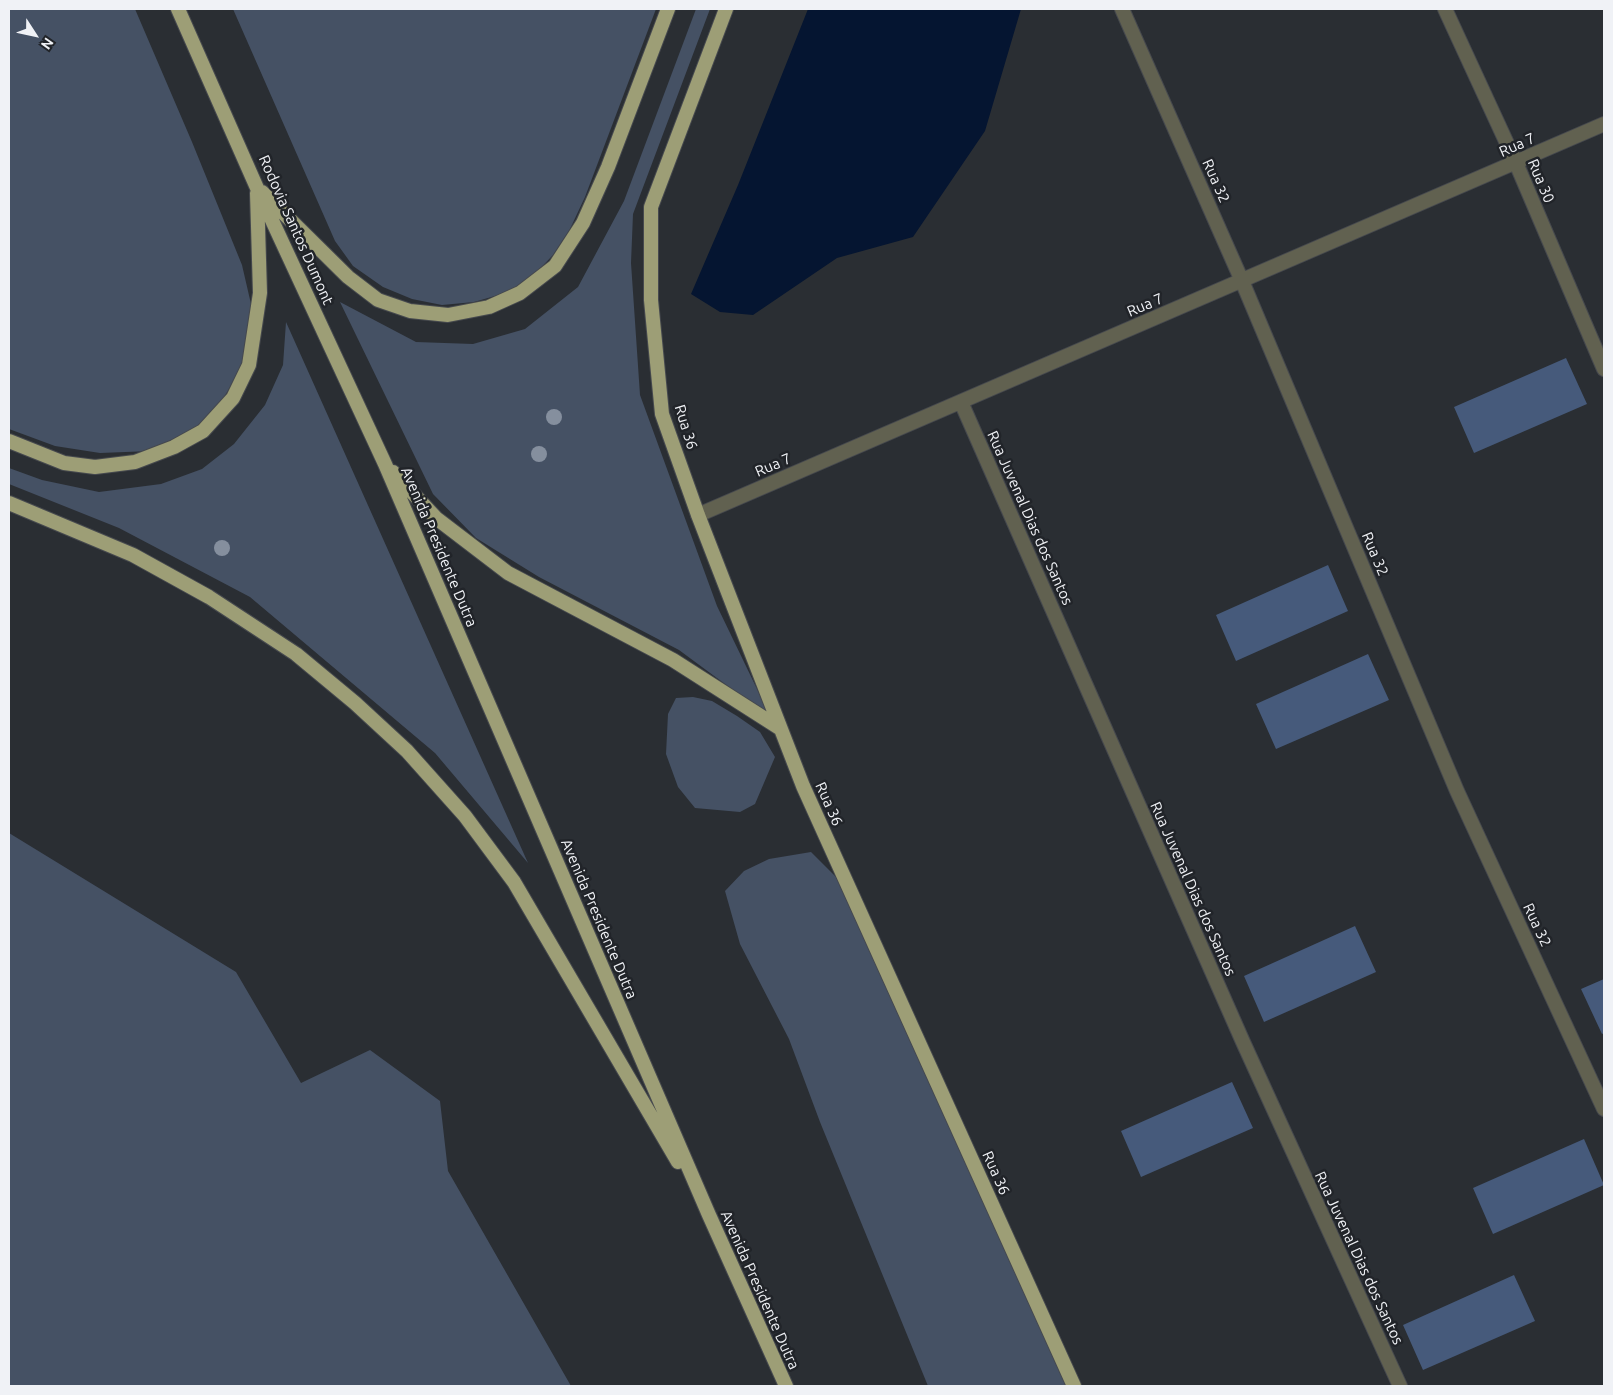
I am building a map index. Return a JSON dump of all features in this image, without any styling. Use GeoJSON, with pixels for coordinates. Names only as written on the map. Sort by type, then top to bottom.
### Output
{"type":"FeatureCollection","features":[{"type":"Feature","properties":{"kind":"highway","name":"Rodovia Santos Dumont"},"geometry":{"type":"LineString","coordinates":[[178,9],[257,188],[386,464]]}},
{"type":"Feature","properties":{"kind":"highway"},"geometry":{"type":"LineString","coordinates":[[257,188],[348,277],[378,300],[410,311],[448,314],[489,307],[520,293],[555,266],[583,223],[608,167],[668,9]]}},
{"type":"Feature","properties":{"kind":"highway","name":"Rua 36"},"geometry":{"type":"LineString","coordinates":[[726,9],[651,208],[651,300],[662,414],[698,515],[803,786],[1074,1386]]}},
{"type":"Feature","properties":{"kind":"highway"},"geometry":{"type":"LineString","coordinates":[[9,441],[64,463],[95,467],[135,462],[174,447],[203,431],[233,398],[249,365],[260,293],[257,188]]}},
{"type":"Feature","properties":{"kind":"highway"},"geometry":{"type":"LineString","coordinates":[[386,464],[436,518],[508,573],[673,660],[781,729]]}},
{"type":"Feature","properties":{"kind":"highway","name":"Avenida Presidente Dutra"},"geometry":{"type":"LineString","coordinates":[[386,464],[709,1215],[786,1386]]}},
{"type":"Feature","properties":{"kind":"highway"},"geometry":{"type":"LineString","coordinates":[[9,503],[133,555],[209,597],[296,654],[355,703],[407,752],[465,816],[514,882],[709,1215]]}},
{"type":"Feature","properties":{"kind":"street","name":"Rua 32"},"geometry":{"type":"LineString","coordinates":[[1122,9],[1242,280],[1457,791],[1604,1109]]}},
{"type":"Feature","properties":{"kind":"street","name":"Rua 30"},"geometry":{"type":"LineString","coordinates":[[1445,9],[1516,163],[1604,369]]}},
{"type":"Feature","properties":{"kind":"street","name":"Rua 7"},"geometry":{"type":"LineString","coordinates":[[698,515],[1604,124]]}},
{"type":"Feature","properties":{"kind":"street","name":"Rua Juvenal Dias dos Santos"},"geometry":{"type":"LineString","coordinates":[[961,402],[1239,1033],[1400,1386]]}},
{"type":"Feature","properties":{"kind":"shaded area"},"geometry":{"type":"Polygon","coordinates":[[[9,9],[135,9],[242,265],[251,304],[251,337],[240,370],[220,404],[191,434],[151,451],[100,453],[55,446],[9,429],[9,9]]]}},
{"type":"Feature","properties":{"kind":"shaded area"},"geometry":{"type":"Polygon","coordinates":[[[233,9],[656,9],[585,197],[570,229],[553,255],[532,277],[516,290],[474,302],[442,305],[412,299],[383,287],[353,266],[335,241],[233,9]]]}},
{"type":"Feature","properties":{"kind":"shaded area"},"geometry":{"type":"Polygon","coordinates":[[[696,9],[710,9],[633,214],[631,263],[640,395],[717,606],[771,718],[679,650],[539,577],[476,538],[433,494],[340,302],[416,342],[473,344],[525,329],[578,287],[624,201],[696,9]]]}},
{"type":"Feature","properties":{"kind":"shaded area"},"geometry":{"type":"Polygon","coordinates":[[[286,322],[528,863],[435,753],[250,597],[119,528],[9,484],[9,468],[42,480],[99,492],[161,484],[202,469],[234,444],[265,405],[283,365],[286,322]]]}},
{"type":"Feature","properties":{"kind":"shaded area"},"geometry":{"type":"Polygon","coordinates":[[[693,697],[712,701],[760,732],[775,757],[755,804],[740,812],[695,808],[678,787],[666,754],[668,714],[676,698],[693,697]]]}},
{"type":"Feature","properties":{"kind":"shaded area"},"geometry":{"type":"Polygon","coordinates":[[[9,833],[236,972],[301,1083],[370,1050],[440,1101],[448,1171],[571,1386],[9,1386],[9,833]]]}},
{"type":"Feature","properties":{"kind":"shaded area"},"geometry":{"type":"Polygon","coordinates":[[[811,852],[857,898],[1074,1386],[928,1386],[820,1122],[789,1039],[740,944],[725,891],[744,871],[769,859],[811,852]]]}},
{"type":"Feature","properties":{"kind":"water"},"geometry":{"type":"Polygon","coordinates":[[[808,9],[1021,9],[985,131],[913,237],[837,258],[753,315],[720,312],[691,294],[738,185],[808,9]]]}},
{"type":"Feature","properties":{"kind":"building"},"geometry":{"type":"Polygon","coordinates":[[[1566,358],[1587,404],[1474,453],[1454,407],[1566,358]]]}},
{"type":"Feature","properties":{"kind":"building"},"geometry":{"type":"Polygon","coordinates":[[[1328,565],[1348,611],[1236,661],[1216,615],[1328,565]]]}},
{"type":"Feature","properties":{"kind":"building"},"geometry":{"type":"Polygon","coordinates":[[[1368,654],[1389,700],[1276,749],[1256,704],[1368,654]]]}},
{"type":"Feature","properties":{"kind":"building"},"geometry":{"type":"Polygon","coordinates":[[[1355,926],[1376,972],[1264,1022],[1244,976],[1355,926]]]}},
{"type":"Feature","properties":{"kind":"building"},"geometry":{"type":"Polygon","coordinates":[[[1604,979],[1604,1033],[1602,1034],[1581,989],[1604,979]]]}},
{"type":"Feature","properties":{"kind":"building"},"geometry":{"type":"Polygon","coordinates":[[[1232,1082],[1253,1128],[1141,1177],[1121,1131],[1232,1082]]]}},
{"type":"Feature","properties":{"kind":"building"},"geometry":{"type":"Polygon","coordinates":[[[1584,1139],[1604,1185],[1493,1234],[1473,1188],[1584,1139]]]}},
{"type":"Feature","properties":{"kind":"building"},"geometry":{"type":"Polygon","coordinates":[[[1514,1275],[1535,1321],[1423,1370],[1403,1325],[1514,1275]]]}}]}
